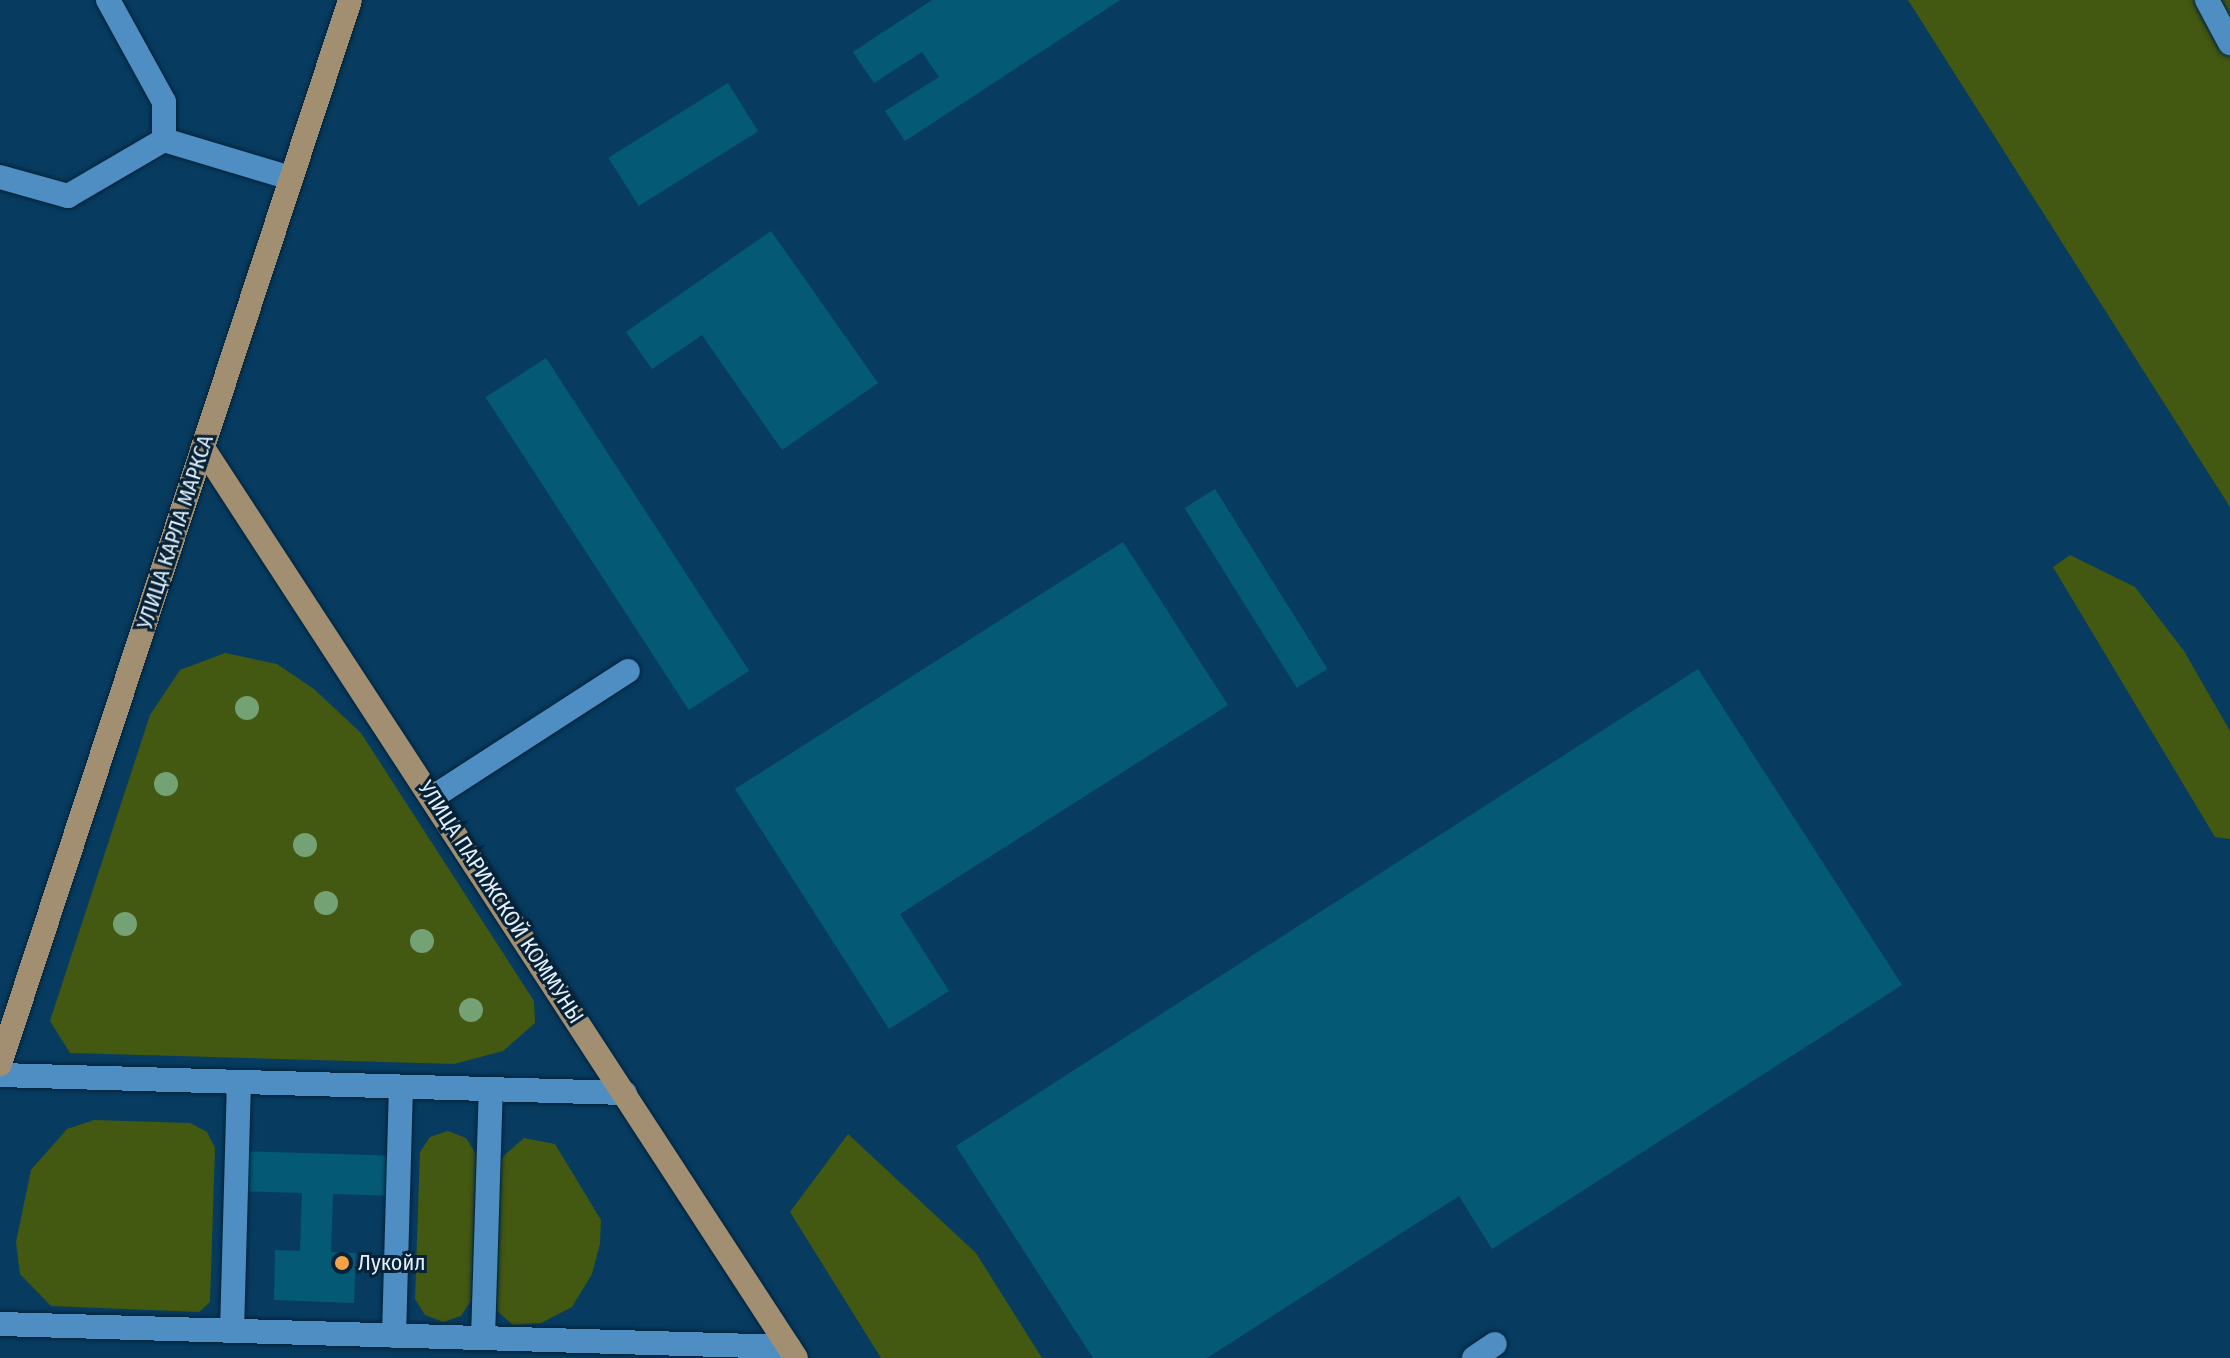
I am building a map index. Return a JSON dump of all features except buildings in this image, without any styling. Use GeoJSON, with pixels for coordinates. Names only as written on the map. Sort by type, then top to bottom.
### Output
{"type":"FeatureCollection","features":[{"type":"Feature","properties":{"kind":"main road","name":"УЛИЦА КАРЛА МАРКСА"},"geometry":{"type":"LineString","coordinates":[[0,1064],[350,0]]}},
{"type":"Feature","properties":{"kind":"main road","name":"УЛИЦА ПАРИЖСКОЙ КОММУНЫ"},"geometry":{"type":"LineString","coordinates":[[203,448],[793,1353]]}},
{"type":"Feature","properties":{"kind":"lane"},"geometry":{"type":"LineString","coordinates":[[108,0],[164,102],[164,140]]}},
{"type":"Feature","properties":{"kind":"lane"},"geometry":{"type":"LineString","coordinates":[[2207,0],[2230,43]]}},
{"type":"Feature","properties":{"kind":"lane"},"geometry":{"type":"LineString","coordinates":[[0,177],[68,196],[164,140],[291,178]]}},
{"type":"Feature","properties":{"kind":"lane"},"geometry":{"type":"LineString","coordinates":[[433,797],[628,671]]}},
{"type":"Feature","properties":{"kind":"lane"},"geometry":{"type":"LineString","coordinates":[[0,1075],[625,1093]]}},
{"type":"Feature","properties":{"kind":"lane"},"geometry":{"type":"LineString","coordinates":[[232,1331],[239,1082]]}},
{"type":"Feature","properties":{"kind":"lane"},"geometry":{"type":"LineString","coordinates":[[394,1336],[401,1087]]}},
{"type":"Feature","properties":{"kind":"lane"},"geometry":{"type":"LineString","coordinates":[[483,1338],[491,1089]]}},
{"type":"Feature","properties":{"kind":"lane"},"geometry":{"type":"LineString","coordinates":[[0,1324],[483,1338],[793,1353]]}},
{"type":"Feature","properties":{"kind":"lane"},"geometry":{"type":"LineString","coordinates":[[1474,1358],[1495,1344]]}},
{"type":"Feature","properties":{"kind":"green space"},"geometry":{"type":"Polygon","coordinates":[[[1908,0],[2230,0],[2230,507],[1908,0]]]}},
{"type":"Feature","properties":{"kind":"green space"},"geometry":{"type":"Polygon","coordinates":[[[2070,555],[2135,587],[2184,651],[2230,731],[2230,839],[2215,837],[2053,567],[2070,555]]]}},
{"type":"Feature","properties":{"kind":"green space"},"geometry":{"type":"Polygon","coordinates":[[[225,653],[277,664],[314,689],[361,733],[534,1001],[535,1023],[503,1051],[454,1064],[70,1053],[50,1021],[150,715],[180,670],[225,653]]]}},
{"type":"Feature","properties":{"kind":"green space"},"geometry":{"type":"Polygon","coordinates":[[[94,1120],[190,1123],[207,1132],[215,1148],[210,1302],[199,1312],[51,1306],[20,1274],[16,1242],[31,1170],[67,1129],[94,1120]]]}},
{"type":"Feature","properties":{"kind":"green space"},"geometry":{"type":"Polygon","coordinates":[[[448,1131],[466,1138],[476,1154],[471,1301],[461,1316],[443,1322],[425,1315],[415,1299],[420,1152],[430,1137],[448,1131]]]}},
{"type":"Feature","properties":{"kind":"green space"},"geometry":{"type":"Polygon","coordinates":[[[848,1134],[976,1253],[1042,1358],[881,1358],[790,1212],[848,1134]]]}},
{"type":"Feature","properties":{"kind":"green space"},"geometry":{"type":"Polygon","coordinates":[[[524,1138],[555,1144],[601,1220],[600,1244],[592,1274],[572,1307],[541,1323],[513,1325],[497,1311],[501,1158],[524,1138]]]}},
{"type":"Feature","properties":{"kind":"place","name":"Лукойл"},"geometry":{"type":"Point","coordinates":[342,1263]}}]}
